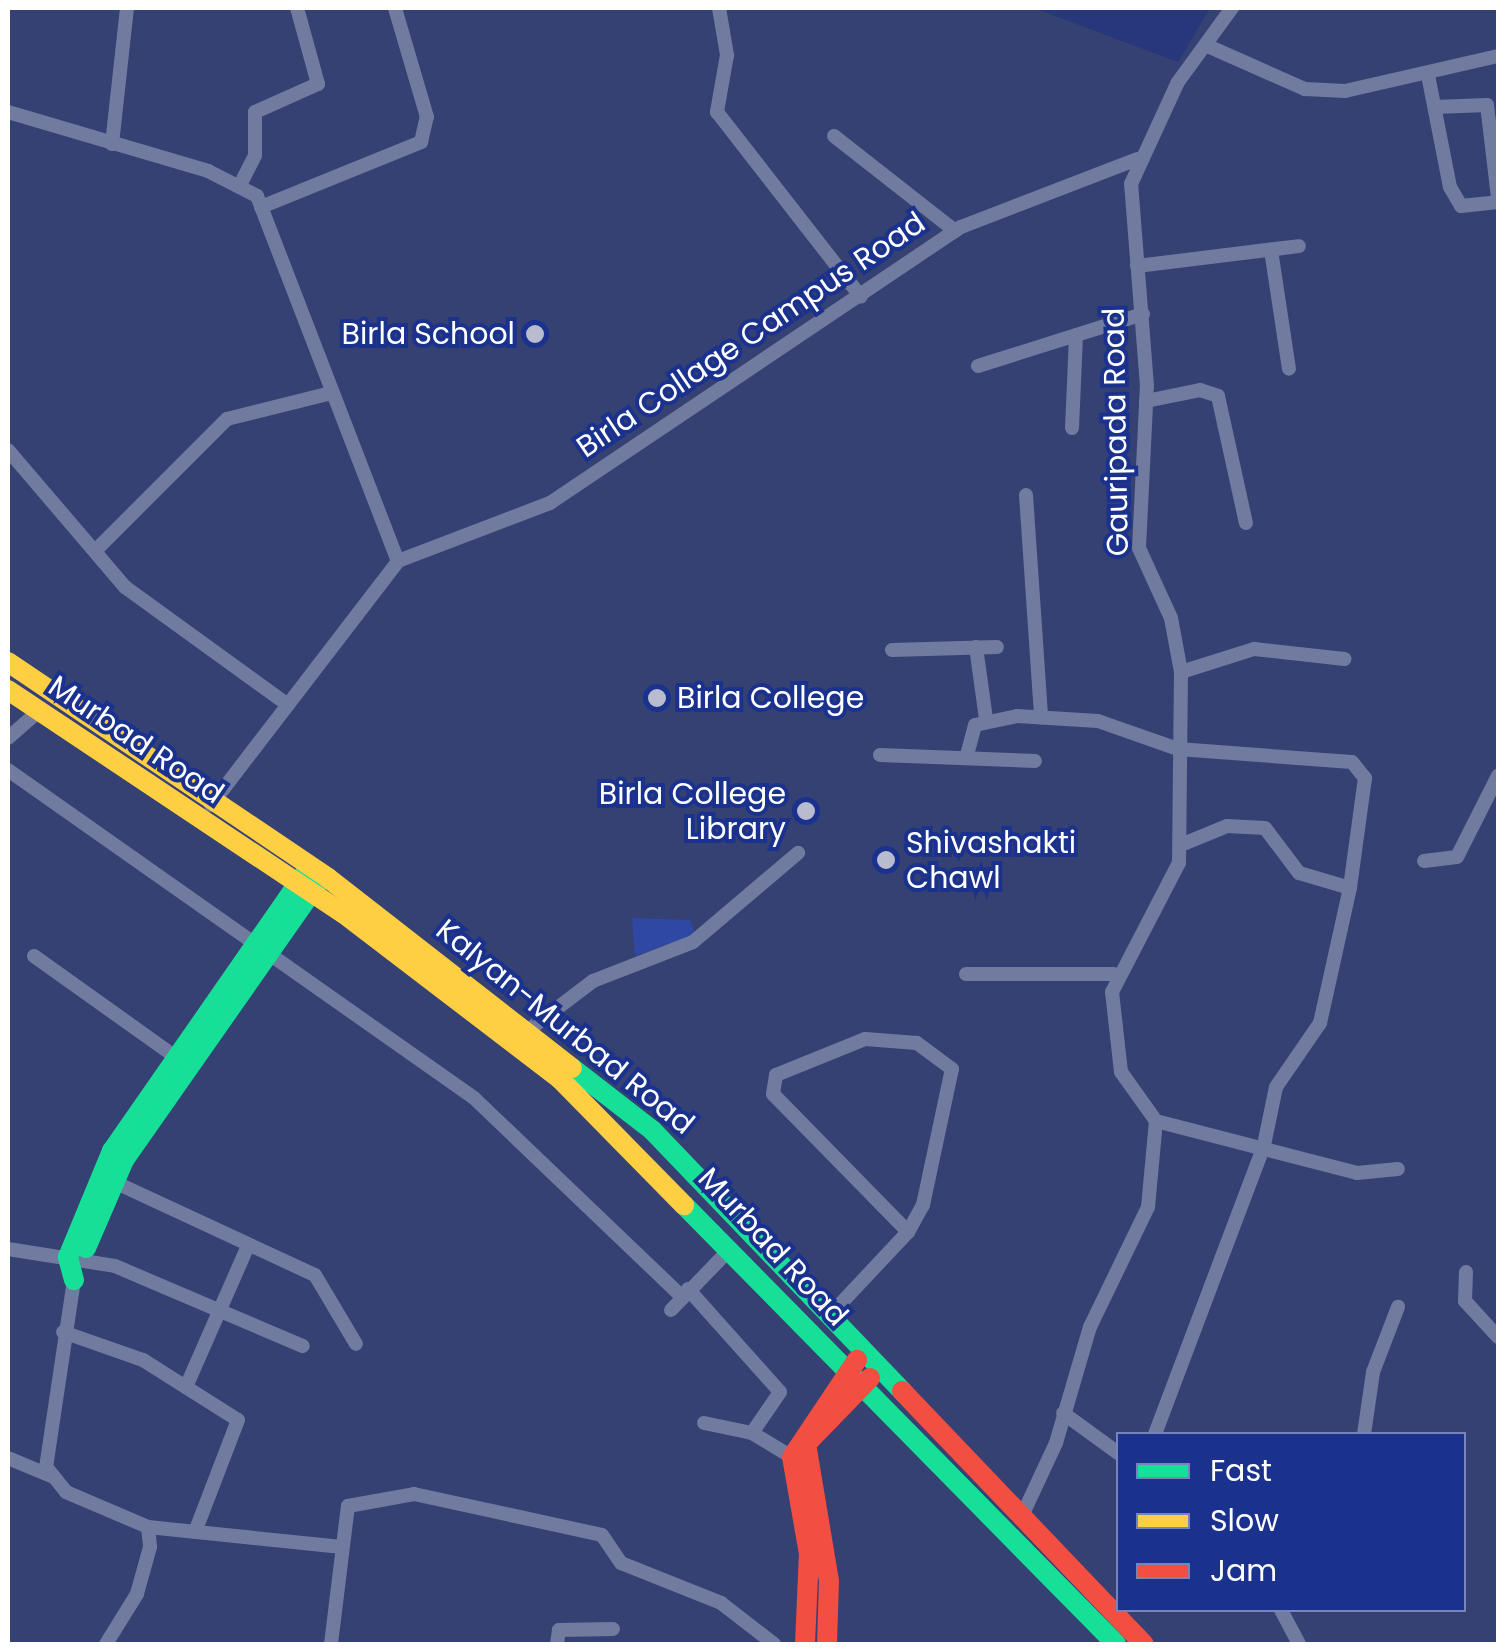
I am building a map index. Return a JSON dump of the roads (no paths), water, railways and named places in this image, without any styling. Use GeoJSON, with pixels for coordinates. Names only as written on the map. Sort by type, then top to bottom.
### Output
{"type":"FeatureCollection","features":[{"type":"Feature","properties":{"kind":"main road","name":"Kalyan-Murbad Road"},"geometry":{"type":"LineString","coordinates":[[8,662],[206,812],[310,879],[652,1130],[882,1366],[1015,1526],[1144,1644]]}},
{"type":"Feature","properties":{"kind":"main road","name":"Murbad Road"},"geometry":{"type":"LineString","coordinates":[[8,690],[206,812]]}},
{"type":"Feature","properties":{"kind":"main road"},"geometry":{"type":"LineString","coordinates":[[74,1280],[75,1258],[106,1178],[181,1061],[310,879]]}},
{"type":"Feature","properties":{"kind":"main road","name":"Murbad Road"},"geometry":{"type":"LineString","coordinates":[[521,1036],[641,1152],[848,1370],[1015,1526],[1116,1644]]}},
{"type":"Feature","properties":{"kind":"main road"},"geometry":{"type":"LineString","coordinates":[[827,1644],[810,1521],[792,1458],[848,1370],[866,1351]]}},
{"type":"Feature","properties":{"kind":"main road"},"geometry":{"type":"LineString","coordinates":[[805,1644],[810,1554],[806,1444],[882,1366]]}},
{"type":"Feature","properties":{"kind":"street"},"geometry":{"type":"LineString","coordinates":[[112,144],[127,8]]}},
{"type":"Feature","properties":{"kind":"street"},"geometry":{"type":"LineString","coordinates":[[241,183],[255,155],[255,112],[318,84],[297,8]]}},
{"type":"Feature","properties":{"kind":"street"},"geometry":{"type":"LineString","coordinates":[[261,207],[421,142],[427,117],[396,8]]}},
{"type":"Feature","properties":{"kind":"street"},"geometry":{"type":"LineString","coordinates":[[719,8],[727,55],[718,112],[861,297]]}},
{"type":"Feature","properties":{"kind":"street","name":"Gauripada Road"},"geometry":{"type":"LineString","coordinates":[[1114,974],[1165,905],[1181,844],[1181,672],[1170,618],[1139,548],[1146,401],[1136,159],[1178,82],[1210,47],[1232,8]]}},
{"type":"Feature","properties":{"kind":"street"},"geometry":{"type":"LineString","coordinates":[[1210,47],[1305,89],[1345,92],[1498,56]]}},
{"type":"Feature","properties":{"kind":"street"},"geometry":{"type":"LineString","coordinates":[[1428,75],[1434,107],[1461,206],[1498,199],[1487,105],[1434,107]]}},
{"type":"Feature","properties":{"kind":"street"},"geometry":{"type":"LineString","coordinates":[[8,112],[241,183],[261,207],[398,561],[206,812]]}},
{"type":"Feature","properties":{"kind":"street"},"geometry":{"type":"LineString","coordinates":[[834,136],[955,231]]}},
{"type":"Feature","properties":{"kind":"street","name":"Birla Collage Campus Road"},"geometry":{"type":"LineString","coordinates":[[398,561],[550,503],[955,231],[1136,159]]}},
{"type":"Feature","properties":{"kind":"street"},"geometry":{"type":"LineString","coordinates":[[1138,266],[1300,246]]}},
{"type":"Feature","properties":{"kind":"street"},"geometry":{"type":"LineString","coordinates":[[1271,250],[1289,369]]}},
{"type":"Feature","properties":{"kind":"street"},"geometry":{"type":"LineString","coordinates":[[978,366],[1143,314]]}},
{"type":"Feature","properties":{"kind":"street"},"geometry":{"type":"LineString","coordinates":[[1072,428],[1076,335]]}},
{"type":"Feature","properties":{"kind":"street"},"geometry":{"type":"LineString","coordinates":[[1146,401],[1200,390],[1218,396],[1246,523]]}},
{"type":"Feature","properties":{"kind":"street"},"geometry":{"type":"LineString","coordinates":[[95,550],[227,419],[330,393]]}},
{"type":"Feature","properties":{"kind":"street"},"geometry":{"type":"LineString","coordinates":[[8,450],[125,587],[288,705]]}},
{"type":"Feature","properties":{"kind":"street"},"geometry":{"type":"LineString","coordinates":[[1026,495],[1041,717]]}},
{"type":"Feature","properties":{"kind":"street"},"geometry":{"type":"LineString","coordinates":[[892,650],[998,646]]}},
{"type":"Feature","properties":{"kind":"street"},"geometry":{"type":"LineString","coordinates":[[967,755],[986,719],[976,647]]}},
{"type":"Feature","properties":{"kind":"street"},"geometry":{"type":"LineString","coordinates":[[1181,672],[1254,649],[1344,658]]}},
{"type":"Feature","properties":{"kind":"street"},"geometry":{"type":"LineString","coordinates":[[8,738],[39,711]]}},
{"type":"Feature","properties":{"kind":"street"},"geometry":{"type":"LineString","coordinates":[[986,719],[1098,721],[1178,749],[1360,768],[1365,803],[1320,1024],[1276,1087],[1264,1145],[1156,1432]]}},
{"type":"Feature","properties":{"kind":"street"},"geometry":{"type":"LineString","coordinates":[[880,755],[967,755],[1035,761]]}},
{"type":"Feature","properties":{"kind":"street"},"geometry":{"type":"LineString","coordinates":[[8,770],[261,944],[474,1098],[775,1379],[780,1392],[752,1433]]}},
{"type":"Feature","properties":{"kind":"street"},"geometry":{"type":"LineString","coordinates":[[1424,861],[1456,858],[1498,776]]}},
{"type":"Feature","properties":{"kind":"street"},"geometry":{"type":"LineString","coordinates":[[1181,844],[1216,828],[1265,828],[1298,873],[1350,888]]}},
{"type":"Feature","properties":{"kind":"street"},"geometry":{"type":"LineString","coordinates":[[521,1036],[593,981],[692,942],[798,852]]}},
{"type":"Feature","properties":{"kind":"street"},"geometry":{"type":"LineString","coordinates":[[34,956],[181,1061]]}},
{"type":"Feature","properties":{"kind":"street"},"geometry":{"type":"LineString","coordinates":[[966,974],[1114,974],[1113,1045],[1156,1121],[1142,1224],[1117,1262],[1063,1413],[1015,1526]]}},
{"type":"Feature","properties":{"kind":"street"},"geometry":{"type":"LineString","coordinates":[[830,1315],[908,1232],[944,1128],[947,1060],[917,1043],[865,1039],[776,1075],[774,1094],[908,1232]]}},
{"type":"Feature","properties":{"kind":"street"},"geometry":{"type":"LineString","coordinates":[[1156,1121],[1368,1174],[1398,1169]]}},
{"type":"Feature","properties":{"kind":"street"},"geometry":{"type":"LineString","coordinates":[[106,1178],[315,1276],[356,1344]]}},
{"type":"Feature","properties":{"kind":"street"},"geometry":{"type":"LineString","coordinates":[[186,1387],[248,1246]]}},
{"type":"Feature","properties":{"kind":"street"},"geometry":{"type":"LineString","coordinates":[[671,1310],[732,1247]]}},
{"type":"Feature","properties":{"kind":"street"},"geometry":{"type":"LineString","coordinates":[[8,1249],[75,1258],[304,1346]]}},
{"type":"Feature","properties":{"kind":"street"},"geometry":{"type":"LineString","coordinates":[[1466,1272],[1465,1301],[1498,1337]]}},
{"type":"Feature","properties":{"kind":"street"},"geometry":{"type":"LineString","coordinates":[[51,1476],[46,1450],[74,1280]]}},
{"type":"Feature","properties":{"kind":"street"},"geometry":{"type":"LineString","coordinates":[[1364,1432],[1373,1372],[1398,1307]]}},
{"type":"Feature","properties":{"kind":"street"},"geometry":{"type":"LineString","coordinates":[[63,1332],[144,1360],[238,1420],[196,1532]]}},
{"type":"Feature","properties":{"kind":"street"},"geometry":{"type":"LineString","coordinates":[[1063,1413],[1116,1452]]}},
{"type":"Feature","properties":{"kind":"street"},"geometry":{"type":"LineString","coordinates":[[704,1423],[752,1433],[792,1458]]}},
{"type":"Feature","properties":{"kind":"street"},"geometry":{"type":"LineString","coordinates":[[8,1458],[51,1476],[66,1492],[148,1527],[342,1547]]}},
{"type":"Feature","properties":{"kind":"street"},"geometry":{"type":"LineString","coordinates":[[331,1644],[342,1547],[352,1499],[463,1498],[602,1535],[620,1564],[721,1603],[774,1644]]}},
{"type":"Feature","properties":{"kind":"street"},"geometry":{"type":"LineString","coordinates":[[106,1644],[147,1570],[148,1527]]}},
{"type":"Feature","properties":{"kind":"street"},"geometry":{"type":"LineString","coordinates":[[1282,1612],[1299,1644]]}},
{"type":"Feature","properties":{"kind":"street"},"geometry":{"type":"LineString","coordinates":[[557,1644],[558,1630],[613,1628]]}},
{"type":"Feature","properties":{"kind":"place","name":"Birla School"},"geometry":{"type":"Point","coordinates":[535,334]}},
{"type":"Feature","properties":{"kind":"place","name":"Birla College"},"geometry":{"type":"Point","coordinates":[657,698]}},
{"type":"Feature","properties":{"kind":"place","name":"Birla College Library"},"geometry":{"type":"Point","coordinates":[806,811]}},
{"type":"Feature","properties":{"kind":"place","name":"Shivashakti Chawl"},"geometry":{"type":"Point","coordinates":[886,860]}}]}
